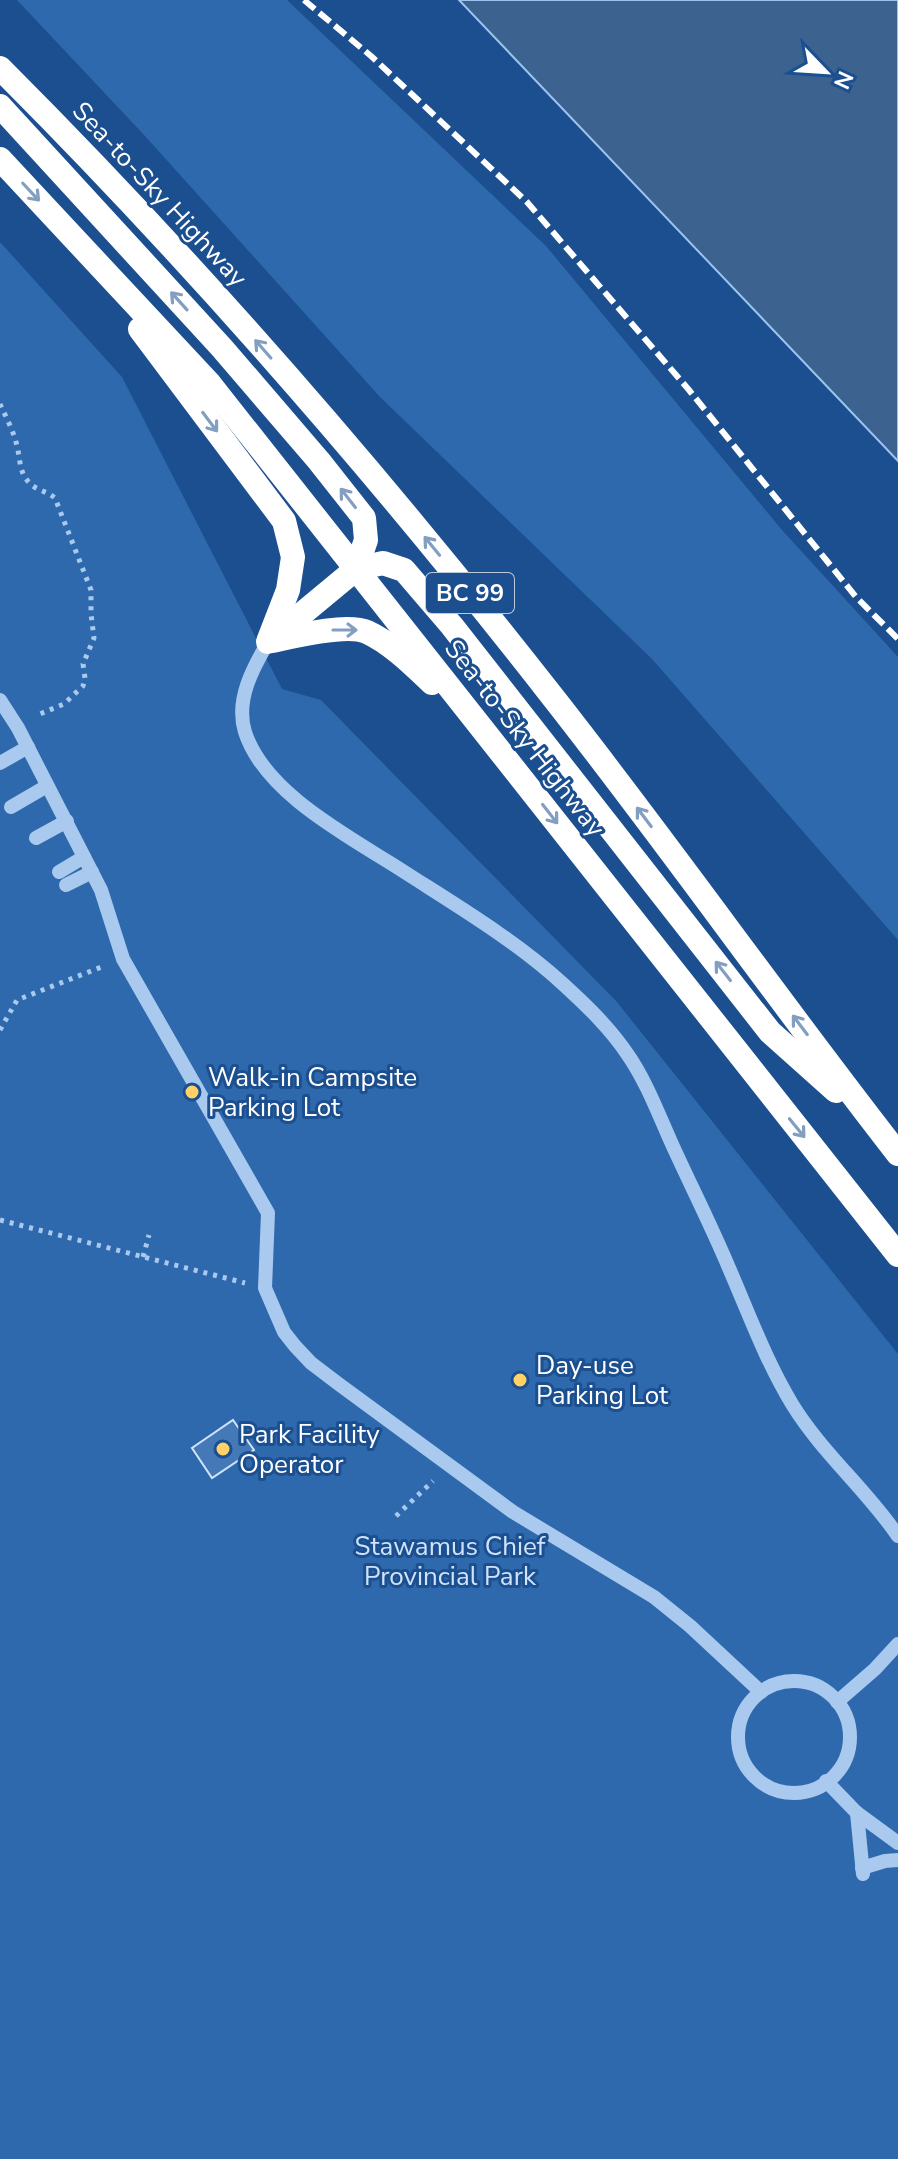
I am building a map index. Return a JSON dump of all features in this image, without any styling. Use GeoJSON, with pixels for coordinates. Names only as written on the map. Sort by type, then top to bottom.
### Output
{"type":"FeatureCollection","features":[{"type":"Feature","properties":{"kind":"highway","name":"Sea-to-Sky Highway"},"geometry":{"type":"LineString","coordinates":[[0,68],[81,148],[225,305],[415,525],[552,696],[898,1154]]}},
{"type":"Feature","properties":{"kind":"highway"},"geometry":{"type":"LineString","coordinates":[[0,106],[222,348],[364,518],[366,540],[356,569]]}},
{"type":"Feature","properties":{"kind":"highway","name":"Sea-to-Sky Highway"},"geometry":{"type":"LineString","coordinates":[[0,159],[209,383],[898,1255]]}},
{"type":"Feature","properties":{"kind":"highway"},"geometry":{"type":"LineString","coordinates":[[62,225],[284,521],[293,557],[288,590],[268,642]]}},
{"type":"Feature","properties":{"kind":"highway"},"geometry":{"type":"LineString","coordinates":[[268,642],[356,569],[383,563],[404,570],[481,662],[770,1032],[876,1126]]}},
{"type":"Feature","properties":{"kind":"highway"},"geometry":{"type":"LineString","coordinates":[[268,642],[321,631],[365,630],[414,667],[502,753]]}},
{"type":"Feature","properties":{"kind":"lane"},"geometry":{"type":"LineString","coordinates":[[268,642],[251,671],[243,701],[245,732],[264,767],[291,796],[482,922],[560,981],[602,1021],[630,1058],[652,1099],[761,1346],[792,1405],[827,1454],[877,1505],[898,1536]]}},
{"type":"Feature","properties":{"kind":"lane"},"geometry":{"type":"LineString","coordinates":[[0,700],[18,728],[101,890],[123,959],[268,1213],[265,1288],[284,1332],[311,1363],[513,1512],[654,1597],[761,1692]]}},
{"type":"Feature","properties":{"kind":"lane"},"geometry":{"type":"LineString","coordinates":[[0,763],[28,747]]}},
{"type":"Feature","properties":{"kind":"lane"},"geometry":{"type":"LineString","coordinates":[[11,807],[47,786]]}},
{"type":"Feature","properties":{"kind":"lane"},"geometry":{"type":"LineString","coordinates":[[36,838],[67,821]]}},
{"type":"Feature","properties":{"kind":"lane"},"geometry":{"type":"LineString","coordinates":[[84,857],[62,879],[92,872]]}},
{"type":"Feature","properties":{"kind":"lane"},"geometry":{"type":"LineString","coordinates":[[837,1702],[898,1644]]}},
{"type":"Feature","properties":{"kind":"lane"},"geometry":{"type":"LineString","coordinates":[[786,1681],[804,1681],[820,1687],[837,1702],[849,1729],[849,1746],[843,1763],[826,1781],[801,1792],[784,1792],[767,1786],[753,1776],[743,1761],[738,1744],[739,1727],[744,1710],[761,1692],[786,1681]]}},
{"type":"Feature","properties":{"kind":"lane"},"geometry":{"type":"LineString","coordinates":[[826,1781],[857,1813],[898,1843]]}},
{"type":"Feature","properties":{"kind":"lane"},"geometry":{"type":"LineString","coordinates":[[857,1813],[863,1871],[885,1861],[898,1860]]}},
{"type":"Feature","properties":{"kind":"path"},"geometry":{"type":"LineString","coordinates":[[0,404],[18,447],[22,472],[32,485],[55,498],[62,522],[75,544],[91,590],[94,629],[94,638],[83,664],[83,686],[64,704],[46,710],[18,728]]}},
{"type":"Feature","properties":{"kind":"path"},"geometry":{"type":"LineString","coordinates":[[0,1030],[17,1000],[123,959]]}},
{"type":"Feature","properties":{"kind":"path"},"geometry":{"type":"LineString","coordinates":[[0,1220],[265,1288]]}},
{"type":"Feature","properties":{"kind":"path"},"geometry":{"type":"LineString","coordinates":[[143,1257],[149,1235]]}},
{"type":"Feature","properties":{"kind":"path"},"geometry":{"type":"LineString","coordinates":[[396,1516],[450,1465]]}},
{"type":"Feature","properties":{"kind":"green space"},"geometry":{"type":"Polygon","coordinates":[[[17,0],[287,0],[546,246],[782,530],[898,657],[898,940],[652,659],[380,397],[145,136],[17,0]]]}},
{"type":"Feature","properties":{"kind":"green space","name":"Stawamus Chief Provincial Park"},"geometry":{"type":"Polygon","coordinates":[[[0,242],[122,377],[282,689],[321,700],[617,1002],[898,1354],[898,2159],[0,2159],[0,242]]]}},
{"type":"Feature","properties":{"kind":"shaded area"},"geometry":{"type":"Polygon","coordinates":[[[459,0],[898,0],[898,461],[459,0]]]}},
{"type":"Feature","properties":{"kind":"building","name":"Park Facility Operator"},"geometry":{"type":"Polygon","coordinates":[[[233,1420],[254,1450],[212,1478],[192,1448],[233,1420]]]}},
{"type":"Feature","properties":{"kind":"railway"},"geometry":{"type":"LineString","coordinates":[[304,0],[371,56],[527,202],[689,390],[856,597],[898,639]]}},
{"type":"Feature","properties":{"kind":"place","name":"Walk-in Campsite Parking Lot"},"geometry":{"type":"Point","coordinates":[192,1092]}},
{"type":"Feature","properties":{"kind":"place","name":"Day-use Parking Lot"},"geometry":{"type":"Point","coordinates":[520,1380]}},
{"type":"Feature","properties":{"kind":"place","name":"Park Facility Operator"},"geometry":{"type":"Point","coordinates":[223,1449]}}]}
